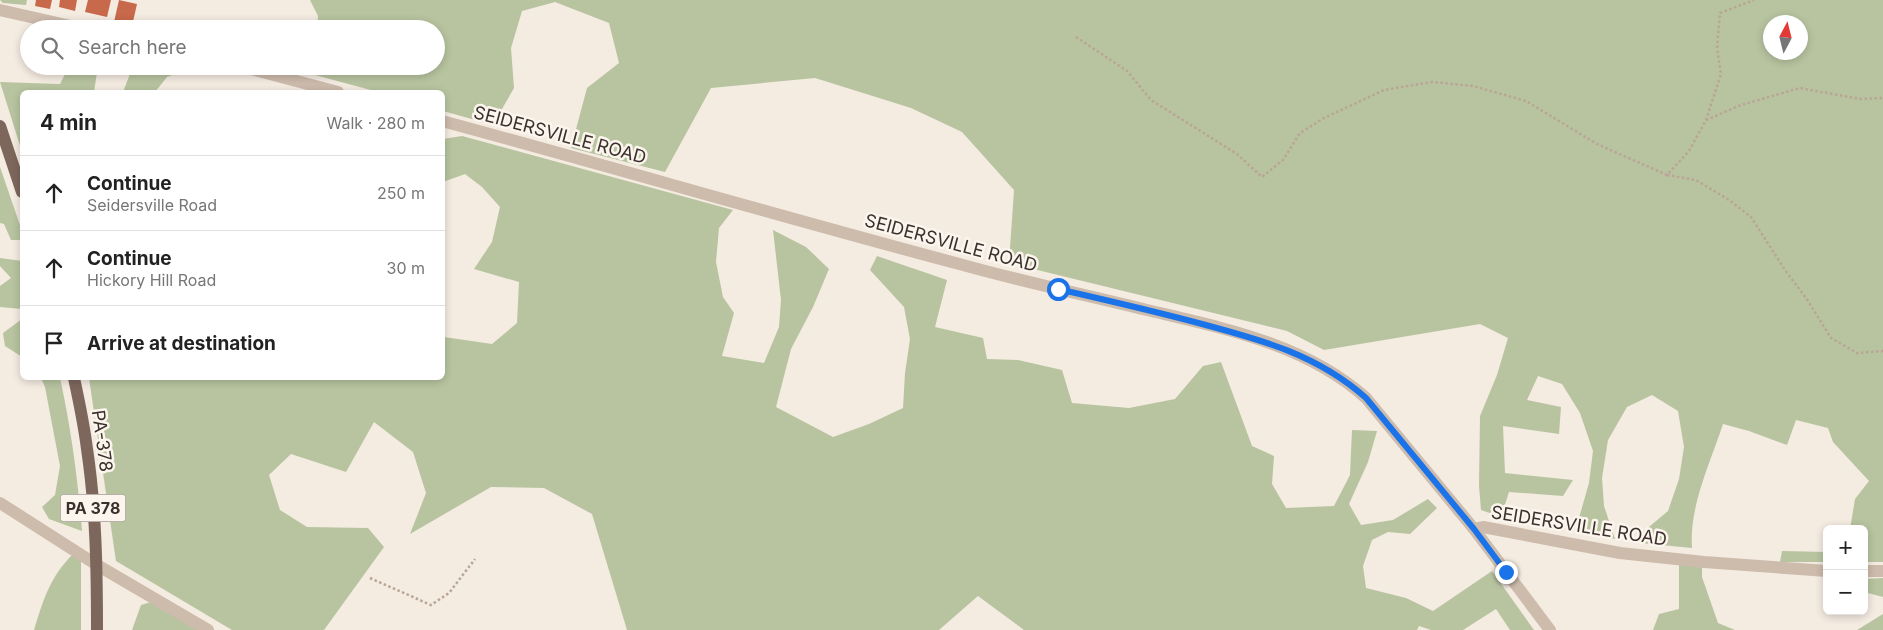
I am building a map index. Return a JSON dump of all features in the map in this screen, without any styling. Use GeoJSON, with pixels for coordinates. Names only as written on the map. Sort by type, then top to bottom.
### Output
{"type":"FeatureCollection","features":[{"type":"Feature","properties":{"kind":"main road"},"geometry":{"type":"LineString","coordinates":[[0,126],[20,186]]}},
{"type":"Feature","properties":{"kind":"main road","name":"PA-378"},"geometry":{"type":"LineString","coordinates":[[74,380],[88,450],[97,565],[97,630]]}},
{"type":"Feature","properties":{"kind":"street"},"geometry":{"type":"LineString","coordinates":[[0,10],[44,20]]}},
{"type":"Feature","properties":{"kind":"street"},"geometry":{"type":"LineString","coordinates":[[274,75],[330,90]]}},
{"type":"Feature","properties":{"kind":"street","name":"SEIDERSVILLE ROAD"},"geometry":{"type":"LineString","coordinates":[[445,122],[964,266],[1179,318],[1249,337],[1304,356],[1348,382],[1366,398],[1474,529],[1483,527],[1620,553],[1823,571]]}},
{"type":"Feature","properties":{"kind":"street"},"geometry":{"type":"LineString","coordinates":[[0,502],[97,565],[208,630]]}},
{"type":"Feature","properties":{"kind":"street"},"geometry":{"type":"LineString","coordinates":[[1474,529],[1550,630]]}},
{"type":"Feature","properties":{"kind":"street"},"geometry":{"type":"LineString","coordinates":[[1868,572],[1883,571]]}},
{"type":"Feature","properties":{"kind":"path"},"geometry":{"type":"LineString","coordinates":[[1667,175],[1690,151],[1706,120],[1721,74],[1717,48],[1720,13],[1754,0]]}},
{"type":"Feature","properties":{"kind":"path"},"geometry":{"type":"LineString","coordinates":[[1076,37],[1127,72],[1151,100],[1237,154],[1262,177],[1283,160],[1300,133],[1324,118],[1384,90],[1432,82],[1474,86],[1526,101],[1597,144],[1667,175],[1696,180],[1729,200],[1751,218],[1831,338],[1858,353],[1883,351]]}},
{"type":"Feature","properties":{"kind":"path"},"geometry":{"type":"LineString","coordinates":[[1706,120],[1741,105],[1800,88],[1860,100],[1883,98]]}},
{"type":"Feature","properties":{"kind":"path"},"geometry":{"type":"LineString","coordinates":[[370,578],[431,605],[449,593],[475,559]]}},
{"type":"Feature","properties":{"kind":"green space"},"geometry":{"type":"Polygon","coordinates":[[[0,0],[27,0],[26,5],[3,3],[0,0]]]}},
{"type":"Feature","properties":{"kind":"green space"},"geometry":{"type":"Polygon","coordinates":[[[310,0],[1883,0],[1883,562],[1868,562],[1868,525],[1851,525],[1855,499],[1869,481],[1833,442],[1828,428],[1796,420],[1787,445],[1723,424],[1697,501],[1692,532],[1692,548],[1631,542],[1668,511],[1679,479],[1684,447],[1678,411],[1652,395],[1627,407],[1608,440],[1602,478],[1604,506],[1615,539],[1575,532],[1589,483],[1593,451],[1580,413],[1562,384],[1538,376],[1527,400],[1561,407],[1559,434],[1503,426],[1505,473],[1573,480],[1563,496],[1509,492],[1501,517],[1481,510],[1479,486],[1480,416],[1497,375],[1508,338],[1480,324],[1324,350],[1287,331],[1009,263],[1014,190],[962,132],[911,108],[815,78],[711,88],[665,172],[571,148],[587,88],[619,63],[609,23],[555,2],[522,11],[511,48],[514,88],[493,125],[445,112],[445,90],[371,90],[315,75],[445,75],[445,20],[318,20],[318,16],[310,0]]]}},
{"type":"Feature","properties":{"kind":"green space"},"geometry":{"type":"Polygon","coordinates":[[[64,75],[97,75],[94,90],[20,90],[20,146],[0,82],[60,84],[64,75]]]}},
{"type":"Feature","properties":{"kind":"green space"},"geometry":{"type":"Polygon","coordinates":[[[130,75],[172,75],[167,77],[157,90],[124,90],[130,75]]]}},
{"type":"Feature","properties":{"kind":"green space"},"geometry":{"type":"Polygon","coordinates":[[[462,136],[733,210],[719,228],[716,262],[723,297],[734,313],[722,356],[764,363],[779,327],[781,300],[773,230],[806,247],[829,269],[813,307],[791,349],[776,407],[833,437],[869,424],[903,408],[905,373],[910,339],[904,307],[870,270],[877,256],[947,280],[935,327],[983,338],[987,359],[1018,360],[1062,370],[1072,403],[1129,408],[1175,399],[1203,366],[1221,362],[1252,446],[1274,456],[1272,484],[1286,508],[1334,506],[1350,475],[1352,430],[1377,431],[1368,462],[1349,504],[1361,525],[1393,520],[1428,499],[1437,508],[1410,534],[1388,532],[1372,540],[1363,566],[1366,588],[1406,598],[1433,611],[1492,571],[1534,630],[1510,630],[1496,609],[1463,630],[1431,630],[1419,626],[1417,630],[1024,630],[978,596],[939,630],[627,630],[592,514],[544,488],[491,487],[410,534],[426,493],[413,452],[374,422],[346,472],[291,454],[269,475],[280,510],[307,527],[368,528],[384,547],[324,630],[232,630],[116,561],[89,380],[445,380],[445,337],[492,344],[517,323],[519,282],[474,269],[492,242],[500,207],[482,187],[465,174],[445,181],[445,139],[462,136]]]}},
{"type":"Feature","properties":{"kind":"green space"},"geometry":{"type":"Polygon","coordinates":[[[0,167],[20,225],[20,240],[11,240],[4,224],[0,223],[0,167]]]}},
{"type":"Feature","properties":{"kind":"green space"},"geometry":{"type":"Polygon","coordinates":[[[0,258],[20,261],[20,309],[0,307],[0,286],[11,278],[0,266],[0,258]]]}},
{"type":"Feature","properties":{"kind":"green space"},"geometry":{"type":"Polygon","coordinates":[[[20,320],[20,356],[5,346],[3,333],[20,320]]]}},
{"type":"Feature","properties":{"kind":"green space"},"geometry":{"type":"Polygon","coordinates":[[[42,380],[60,380],[74,454],[82,531],[49,519],[42,507],[55,495],[60,466],[45,387],[42,380]]]}},
{"type":"Feature","properties":{"kind":"green space"},"geometry":{"type":"Polygon","coordinates":[[[1782,551],[1823,552],[1823,562],[1780,562],[1782,551]]]}},
{"type":"Feature","properties":{"kind":"green space"},"geometry":{"type":"Polygon","coordinates":[[[73,554],[81,561],[81,630],[34,630],[44,599],[53,580],[58,571],[73,554]]]}},
{"type":"Feature","properties":{"kind":"green space"},"geometry":{"type":"Polygon","coordinates":[[[1679,565],[1702,566],[1702,577],[1718,623],[1735,630],[1653,630],[1659,614],[1679,609],[1679,565]]]}},
{"type":"Feature","properties":{"kind":"green space"},"geometry":{"type":"Polygon","coordinates":[[[1883,578],[1883,597],[1868,593],[1868,579],[1883,578]]]}},
{"type":"Feature","properties":{"kind":"green space"},"geometry":{"type":"Polygon","coordinates":[[[151,602],[199,630],[132,630],[141,605],[151,602]]]}},
{"type":"Feature","properties":{"kind":"green space"},"geometry":{"type":"Polygon","coordinates":[[[1883,614],[1883,630],[1857,630],[1883,614]]]}},
{"type":"Feature","properties":{"kind":"building"},"geometry":{"type":"Polygon","coordinates":[[[36,0],[52,0],[50,9],[35,6],[36,0]]]}},
{"type":"Feature","properties":{"kind":"building"},"geometry":{"type":"Polygon","coordinates":[[[60,0],[77,0],[75,11],[59,7],[60,0]]]}},
{"type":"Feature","properties":{"kind":"building"},"geometry":{"type":"Polygon","coordinates":[[[88,0],[111,0],[107,17],[85,12],[88,0]]]}},
{"type":"Feature","properties":{"kind":"building"},"geometry":{"type":"Polygon","coordinates":[[[119,0],[137,4],[133,20],[114,20],[119,0]]]}},
{"type":"Feature","properties":{"kind":"route"},"geometry":{"type":"LineString","coordinates":[[1058,289],[1249,337],[1304,356],[1327,368],[1348,382],[1366,398],[1474,529],[1506,572]]}}]}
